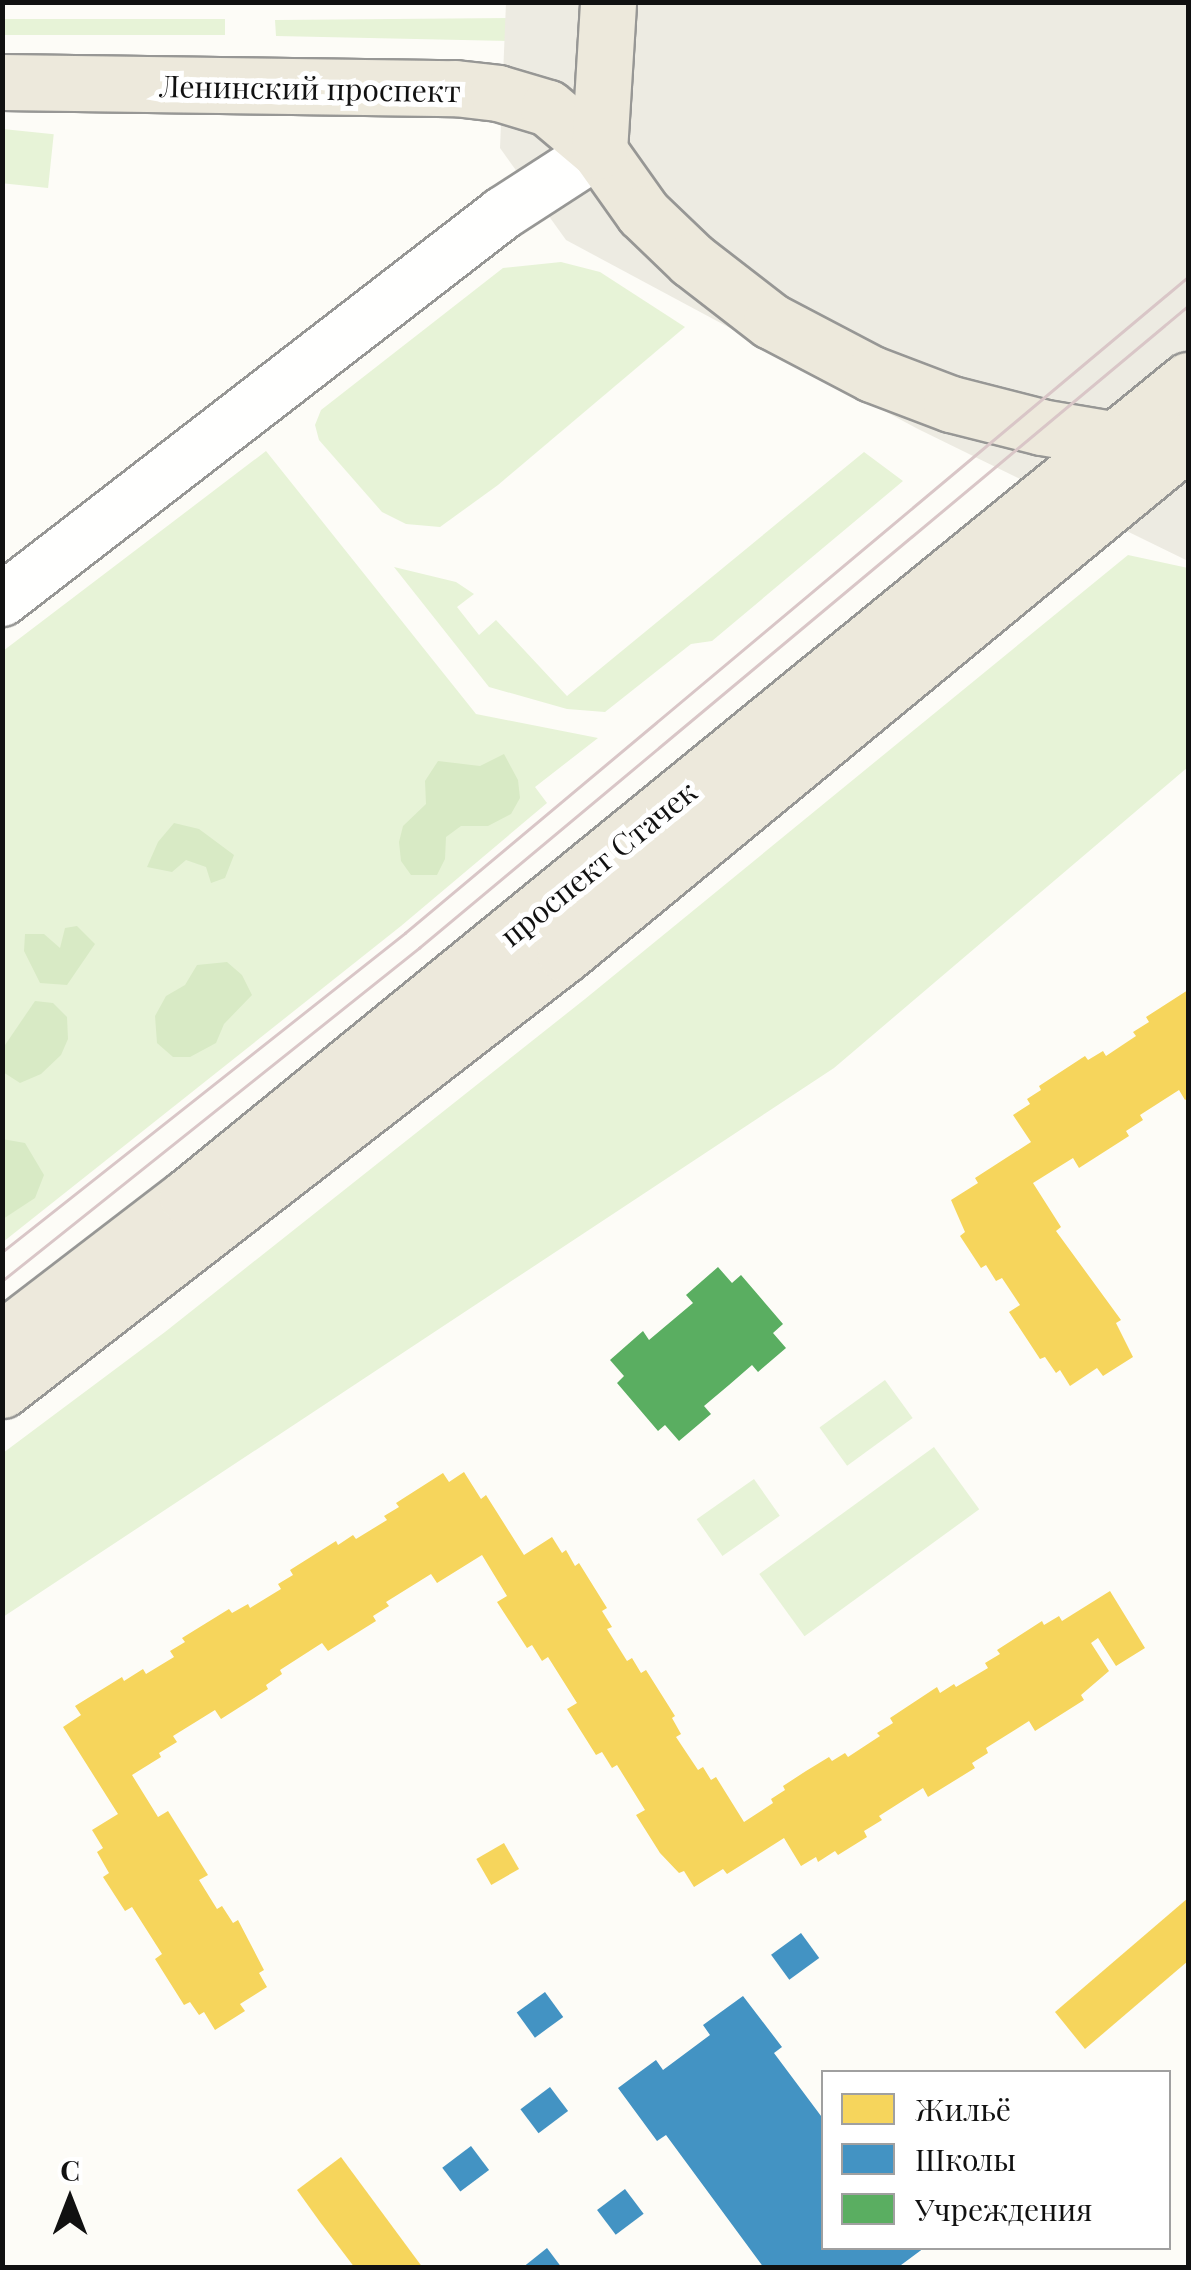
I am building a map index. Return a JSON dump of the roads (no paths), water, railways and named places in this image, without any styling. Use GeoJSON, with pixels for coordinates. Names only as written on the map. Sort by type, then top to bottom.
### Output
{"type":"FeatureCollection","features":[{"type":"Feature","properties":{"kind":"main road"},"geometry":{"type":"LineString","coordinates":[[600,151],[608,2]]}},
{"type":"Feature","properties":{"kind":"main road","name":"Ленинский проспект"},"geometry":{"type":"LineString","coordinates":[[2,82],[455,88],[498,93],[548,108],[600,151],[642,213],[692,260],[771,321],[872,374],[951,404],[1116,440],[1185,447]]}},
{"type":"Feature","properties":{"kind":"main road","name":"проспект Стачек"},"geometry":{"type":"LineString","coordinates":[[2,1338],[187,1197],[1188,380]]}},
{"type":"Feature","properties":{"kind":"main road","name":"проспект Стачек"},"geometry":{"type":"LineString","coordinates":[[2,1390],[564,954],[1185,447]]}},
{"type":"Feature","properties":{"kind":"street"},"geometry":{"type":"LineString","coordinates":[[2,600],[503,213],[600,151]]}},
{"type":"Feature","properties":{"kind":"tram line"},"geometry":{"type":"LineString","coordinates":[[2,1252],[405,933],[1188,277]]}},
{"type":"Feature","properties":{"kind":"tram line"},"geometry":{"type":"LineString","coordinates":[[2,1281],[419,948],[1188,306]]}}]}
